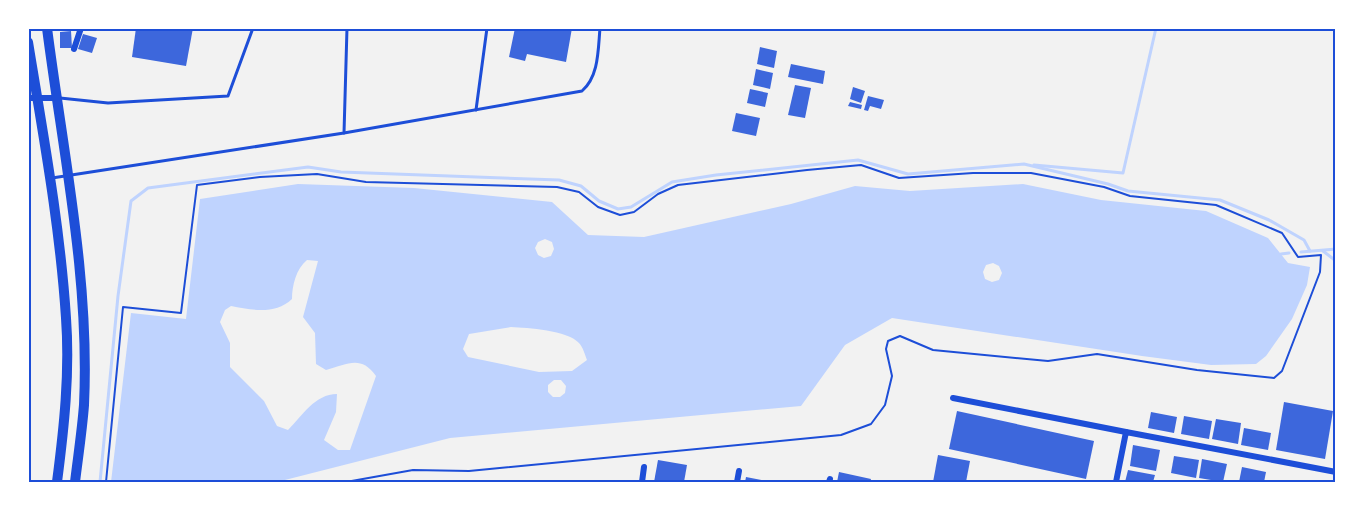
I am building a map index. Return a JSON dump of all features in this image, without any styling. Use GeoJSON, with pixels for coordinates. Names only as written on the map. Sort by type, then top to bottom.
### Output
{"type":"FeatureCollection","features":[{"type":"Feature","properties":{"kind":"main road"},"geometry":{"type":"LineString","coordinates":[[47,28],[68,174],[83,323],[84,406],[75,483]]}},
{"type":"Feature","properties":{"kind":"main road"},"geometry":{"type":"LineString","coordinates":[[28,42],[34,98],[50,178],[66,320],[67,384],[57,483]]}},
{"type":"Feature","properties":{"kind":"street"},"geometry":{"type":"LineString","coordinates":[[74,49],[81,28]]}},
{"type":"Feature","properties":{"kind":"street"},"geometry":{"type":"LineString","coordinates":[[34,98],[56,98]]}},
{"type":"Feature","properties":{"kind":"street"},"geometry":{"type":"LineString","coordinates":[[953,398],[1335,472]]}},
{"type":"Feature","properties":{"kind":"street"},"geometry":{"type":"LineString","coordinates":[[1116,483],[1126,432]]}},
{"type":"Feature","properties":{"kind":"street"},"geometry":{"type":"LineString","coordinates":[[642,483],[644,466]]}},
{"type":"Feature","properties":{"kind":"street"},"geometry":{"type":"LineString","coordinates":[[737,483],[739,471]]}},
{"type":"Feature","properties":{"kind":"lane"},"geometry":{"type":"LineString","coordinates":[[56,98],[108,103],[228,96],[253,28]]}},
{"type":"Feature","properties":{"kind":"lane"},"geometry":{"type":"LineString","coordinates":[[344,133],[347,28]]}},
{"type":"Feature","properties":{"kind":"lane"},"geometry":{"type":"LineString","coordinates":[[476,110],[487,28]]}},
{"type":"Feature","properties":{"kind":"lane"},"geometry":{"type":"LineString","coordinates":[[50,178],[344,133],[582,91],[590,84],[594,73],[600,28]]}},
{"type":"Feature","properties":{"kind":"path"},"geometry":{"type":"LineString","coordinates":[[106,483],[123,307],[181,313],[197,185],[260,177],[317,174],[366,182],[557,187],[579,192],[598,207],[620,215],[634,212],[657,194],[678,185],[807,170],[861,165],[899,178],[973,173],[1030,173],[1104,188],[1130,196],[1216,205],[1282,233],[1298,257],[1321,255],[1320,272],[1282,371],[1275,378],[1197,370],[1096,354],[1048,361],[933,350],[900,336],[888,341],[886,349],[892,376],[885,405],[871,424],[841,435],[469,471],[413,470],[346,483]]}},
{"type":"Feature","properties":{"kind":"water"},"geometry":{"type":"Polygon","coordinates":[[[298,184],[414,188],[552,202],[588,235],[644,237],[791,204],[855,186],[910,191],[1023,184],[1101,200],[1206,211],[1268,238],[1288,263],[1310,267],[1307,285],[1292,319],[1266,356],[1256,364],[1211,365],[892,318],[845,345],[801,406],[450,438],[277,482],[111,482],[131,313],[186,319],[200,199],[298,184]],[[545,239],[538,242],[535,248],[538,255],[544,258],[551,256],[554,249],[552,242],[545,239]],[[307,260],[300,268],[294,283],[292,299],[285,304],[263,310],[231,306],[225,310],[220,322],[230,343],[230,367],[264,401],[277,426],[288,430],[316,402],[329,395],[337,394],[336,412],[324,440],[338,450],[350,450],[376,376],[365,365],[359,363],[326,370],[316,364],[315,333],[303,317],[318,261],[307,260]],[[993,263],[986,265],[983,272],[985,279],[992,282],[999,280],[1002,273],[999,266],[993,263]],[[511,327],[469,334],[463,349],[468,357],[539,372],[572,371],[587,360],[579,343],[557,332],[511,327]],[[554,380],[548,385],[548,392],[553,397],[560,397],[565,393],[566,386],[561,380],[554,380]]]}},
{"type":"Feature","properties":{"kind":"building"},"geometry":{"type":"Polygon","coordinates":[[[136,28],[193,28],[186,66],[132,57],[136,28]]]}},
{"type":"Feature","properties":{"kind":"building"},"geometry":{"type":"Polygon","coordinates":[[[515,28],[572,28],[566,62],[527,54],[525,61],[509,57],[515,28]]]}},
{"type":"Feature","properties":{"kind":"building"},"geometry":{"type":"Polygon","coordinates":[[[71,31],[72,48],[60,48],[60,32],[71,31]]]}},
{"type":"Feature","properties":{"kind":"building"},"geometry":{"type":"Polygon","coordinates":[[[83,34],[97,38],[92,53],[78,49],[83,34]]]}},
{"type":"Feature","properties":{"kind":"building"},"geometry":{"type":"Polygon","coordinates":[[[760,47],[777,51],[774,68],[757,64],[760,47]]]}},
{"type":"Feature","properties":{"kind":"building"},"geometry":{"type":"Polygon","coordinates":[[[791,64],[825,71],[823,84],[788,77],[791,64]]]}},
{"type":"Feature","properties":{"kind":"building"},"geometry":{"type":"Polygon","coordinates":[[[756,69],[773,73],[770,89],[753,85],[756,69]]]}},
{"type":"Feature","properties":{"kind":"building"},"geometry":{"type":"Polygon","coordinates":[[[795,85],[811,88],[805,118],[788,115],[795,85]]]}},
{"type":"Feature","properties":{"kind":"building"},"geometry":{"type":"Polygon","coordinates":[[[853,87],[865,91],[861,103],[850,99],[853,87]]]}},
{"type":"Feature","properties":{"kind":"building"},"geometry":{"type":"Polygon","coordinates":[[[750,89],[768,93],[765,107],[747,103],[750,89]]]}},
{"type":"Feature","properties":{"kind":"building"},"geometry":{"type":"Polygon","coordinates":[[[868,96],[884,100],[881,109],[870,106],[868,111],[864,110],[868,96]]]}},
{"type":"Feature","properties":{"kind":"building"},"geometry":{"type":"Polygon","coordinates":[[[850,102],[862,105],[861,109],[848,106],[850,102]]]}},
{"type":"Feature","properties":{"kind":"building"},"geometry":{"type":"Polygon","coordinates":[[[736,113],[760,118],[756,136],[732,131],[736,113]]]}},
{"type":"Feature","properties":{"kind":"building"},"geometry":{"type":"Polygon","coordinates":[[[1284,402],[1333,411],[1325,459],[1276,450],[1284,402]]]}},
{"type":"Feature","properties":{"kind":"building"},"geometry":{"type":"Polygon","coordinates":[[[957,411],[1094,441],[1086,479],[949,449],[957,411]]]}},
{"type":"Feature","properties":{"kind":"building"},"geometry":{"type":"Polygon","coordinates":[[[1151,412],[1177,417],[1174,433],[1148,428],[1151,412]]]}},
{"type":"Feature","properties":{"kind":"building"},"geometry":{"type":"Polygon","coordinates":[[[1184,416],[1212,421],[1209,439],[1181,434],[1184,416]]]}},
{"type":"Feature","properties":{"kind":"building"},"geometry":{"type":"Polygon","coordinates":[[[1216,419],[1241,423],[1238,444],[1212,439],[1216,419]]]}},
{"type":"Feature","properties":{"kind":"building"},"geometry":{"type":"Polygon","coordinates":[[[1244,428],[1271,433],[1268,450],[1241,445],[1244,428]]]}},
{"type":"Feature","properties":{"kind":"building"},"geometry":{"type":"Polygon","coordinates":[[[1133,445],[1160,450],[1156,471],[1130,466],[1133,445]]]}},
{"type":"Feature","properties":{"kind":"building"},"geometry":{"type":"Polygon","coordinates":[[[938,455],[970,461],[966,482],[933,482],[938,455]]]}},
{"type":"Feature","properties":{"kind":"building"},"geometry":{"type":"Polygon","coordinates":[[[1174,456],[1199,460],[1196,478],[1171,473],[1174,456]]]}},
{"type":"Feature","properties":{"kind":"building"},"geometry":{"type":"Polygon","coordinates":[[[1202,459],[1227,464],[1223,482],[1199,478],[1202,459]]]}},
{"type":"Feature","properties":{"kind":"building"},"geometry":{"type":"Polygon","coordinates":[[[658,460],[687,465],[684,482],[654,482],[658,460]]]}},
{"type":"Feature","properties":{"kind":"building"},"geometry":{"type":"Polygon","coordinates":[[[1242,467],[1266,472],[1264,482],[1239,482],[1242,467]]]}},
{"type":"Feature","properties":{"kind":"building"},"geometry":{"type":"Polygon","coordinates":[[[1128,470],[1155,475],[1153,482],[1125,482],[1128,470]]]}},
{"type":"Feature","properties":{"kind":"building"},"geometry":{"type":"Polygon","coordinates":[[[839,472],[871,479],[870,482],[837,482],[839,472]]]}},
{"type":"Feature","properties":{"kind":"building"},"geometry":{"type":"Polygon","coordinates":[[[746,477],[767,481],[767,482],[745,482],[746,477]]]}},
{"type":"Feature","properties":{"kind":"waterway"},"geometry":{"type":"LineString","coordinates":[[1034,165],[1123,173],[1156,28]]}},
{"type":"Feature","properties":{"kind":"waterway"},"geometry":{"type":"LineString","coordinates":[[100,482],[118,296],[131,201],[148,188],[308,167],[341,172],[559,180],[581,186],[599,201],[618,209],[631,207],[672,182],[716,175],[858,160],[908,174],[1024,164],[1128,191],[1220,200],[1269,220],[1304,240],[1310,251]]}},
{"type":"Feature","properties":{"kind":"waterway"},"geometry":{"type":"LineString","coordinates":[[1301,252],[1336,249]]}},
{"type":"Feature","properties":{"kind":"waterway"},"geometry":{"type":"LineString","coordinates":[[1323,251],[1336,261]]}},
{"type":"Feature","properties":{"kind":"waterway"},"geometry":{"type":"LineString","coordinates":[[1281,254],[1289,253]]}}]}
